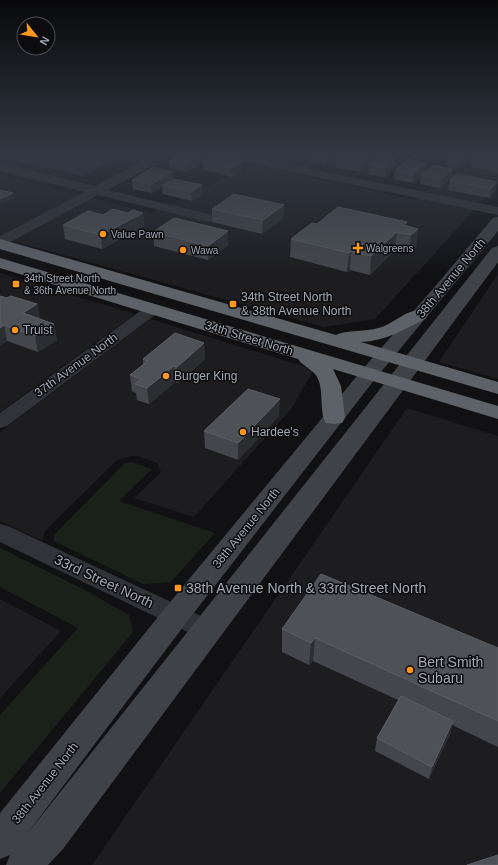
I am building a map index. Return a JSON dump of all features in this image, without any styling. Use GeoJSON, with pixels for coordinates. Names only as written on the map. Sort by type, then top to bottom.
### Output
{"type":"FeatureCollection","features":[{"type":"Feature","properties":{"kind":"highway","name":"34th Street North"},"geometry":{"type":"LineString","coordinates":[[0,243],[498,388]]}},
{"type":"Feature","properties":{"kind":"highway","name":"34th Street North"},"geometry":{"type":"LineString","coordinates":[[0,263],[498,413]]}},
{"type":"Feature","properties":{"kind":"highway"},"geometry":{"type":"LineString","coordinates":[[77,286],[92,285],[139,296],[174,294]]}},
{"type":"Feature","properties":{"kind":"highway"},"geometry":{"type":"LineString","coordinates":[[326,338],[373,336],[391,330],[420,315]]}},
{"type":"Feature","properties":{"kind":"highway"},"geometry":{"type":"LineString","coordinates":[[303,355],[322,369],[330,383],[334,396],[334,418]]}},
{"type":"Feature","properties":{"kind":"main road","name":"38th Avenue North"},"geometry":{"type":"LineString","coordinates":[[0,840],[176,615],[368,375],[498,221]]}},
{"type":"Feature","properties":{"kind":"main road","name":"38th Avenue North"},"geometry":{"type":"LineString","coordinates":[[24,865],[50,836],[498,251]]}},
{"type":"Feature","properties":{"kind":"street"},"geometry":{"type":"LineString","coordinates":[[0,243],[92,194]]}},
{"type":"Feature","properties":{"kind":"street"},"geometry":{"type":"LineString","coordinates":[[112,194],[208,218]]}},
{"type":"Feature","properties":{"kind":"street"},"geometry":{"type":"LineString","coordinates":[[417,194],[498,211]]}},
{"type":"Feature","properties":{"kind":"street","name":"37th Avenue North"},"geometry":{"type":"LineString","coordinates":[[0,422],[153,309]]}},
{"type":"Feature","properties":{"kind":"street","name":"33rd Street North"},"geometry":{"type":"LineString","coordinates":[[0,532],[208,630]]}},
{"type":"Feature","properties":{"kind":"shaded area"},"geometry":{"type":"Polygon","coordinates":[[[0,194],[80,195],[0,237],[0,194]]]}},
{"type":"Feature","properties":{"kind":"shaded area"},"geometry":{"type":"Polygon","coordinates":[[[191,194],[390,194],[416,200],[419,198],[475,209],[375,319],[324,327],[13,241],[92,198],[151,213],[160,209],[211,222],[218,217],[169,205],[191,194]]]}},
{"type":"Feature","properties":{"kind":"shaded area"},"geometry":{"type":"Polygon","coordinates":[[[430,194],[489,194],[479,205],[430,194]]]}},
{"type":"Feature","properties":{"kind":"shaded area"},"geometry":{"type":"Polygon","coordinates":[[[0,273],[135,314],[0,412],[0,273]]]}},
{"type":"Feature","properties":{"kind":"shaded area"},"geometry":{"type":"Polygon","coordinates":[[[498,274],[498,379],[439,362],[498,274]]]}},
{"type":"Feature","properties":{"kind":"shaded area"},"geometry":{"type":"Polygon","coordinates":[[[150,319],[309,368],[313,371],[292,408],[194,517],[134,498],[161,472],[157,463],[138,456],[131,456],[117,460],[45,531],[43,541],[0,521],[0,432],[150,319]]]}},
{"type":"Feature","properties":{"kind":"shaded area"},"geometry":{"type":"Polygon","coordinates":[[[407,408],[498,436],[498,865],[92,865],[407,408]]]}},
{"type":"Feature","properties":{"kind":"shaded area"},"geometry":{"type":"Polygon","coordinates":[[[133,462],[152,469],[119,501],[215,533],[171,582],[143,584],[54,541],[54,535],[125,463],[133,462]]]}},
{"type":"Feature","properties":{"kind":"shaded area"},"geometry":{"type":"Polygon","coordinates":[[[0,548],[83,589],[129,615],[133,632],[0,793],[0,715],[78,628],[0,587],[0,548]]]}},
{"type":"Feature","properties":{"kind":"shaded area"},"geometry":{"type":"Polygon","coordinates":[[[0,599],[61,631],[0,698],[0,599]]]}},
{"type":"Feature","properties":{"kind":"building"},"geometry":{"type":"Polygon","coordinates":[[[0,194],[10,194],[0,199],[0,194]]]}},
{"type":"Feature","properties":{"kind":"building"},"geometry":{"type":"Polygon","coordinates":[[[233,194],[284,205],[263,220],[212,209],[233,194]]]}},
{"type":"Feature","properties":{"kind":"building"},"geometry":{"type":"Polygon","coordinates":[[[338,207],[407,222],[403,225],[418,229],[411,235],[397,232],[371,256],[351,251],[349,253],[291,239],[312,223],[317,224],[338,207]]]}},
{"type":"Feature","properties":{"kind":"building"},"geometry":{"type":"Polygon","coordinates":[[[113,209],[128,213],[133,210],[143,213],[101,235],[63,225],[88,211],[103,215],[113,209]]]}},
{"type":"Feature","properties":{"kind":"building"},"geometry":{"type":"Polygon","coordinates":[[[174,218],[228,231],[208,246],[153,232],[174,218]]]}},
{"type":"Feature","properties":{"kind":"building"},"geometry":{"type":"Polygon","coordinates":[[[0,296],[7,298],[11,296],[37,304],[23,313],[54,324],[35,336],[4,325],[0,328],[0,296]]]}},
{"type":"Feature","properties":{"kind":"building"},"geometry":{"type":"Polygon","coordinates":[[[175,333],[204,343],[177,367],[174,366],[147,388],[135,384],[142,379],[130,375],[148,361],[143,359],[175,333]]]}},
{"type":"Feature","properties":{"kind":"building"},"geometry":{"type":"Polygon","coordinates":[[[248,389],[280,399],[238,443],[204,431],[248,389]]]}},
{"type":"Feature","properties":{"kind":"building","name":"Bert Smith Subaru"},"geometry":{"type":"Polygon","coordinates":[[[321,574],[498,648],[498,721],[315,638],[311,643],[282,629],[321,574]]]}},
{"type":"Feature","properties":{"kind":"building"},"geometry":{"type":"Polygon","coordinates":[[[401,696],[453,721],[432,767],[377,738],[401,696]]]}},
{"type":"Feature","properties":{"kind":"building"},"geometry":{"type":"Polygon","coordinates":[[[498,855],[498,865],[467,865],[498,855]]]}},
{"type":"Feature","properties":{"kind":"place","name":"Value Pawn"},"geometry":{"type":"Point","coordinates":[103,234]}},
{"type":"Feature","properties":{"kind":"place","name":"Walgreens"},"geometry":{"type":"Point","coordinates":[358,248]}},
{"type":"Feature","properties":{"kind":"place","name":"Wawa"},"geometry":{"type":"Point","coordinates":[183,250]}},
{"type":"Feature","properties":{"kind":"place","name":"34th Street North & 36th Avenue North"},"geometry":{"type":"Point","coordinates":[16,284]}},
{"type":"Feature","properties":{"kind":"place","name":"34th Street North & 38th Avenue North"},"geometry":{"type":"Point","coordinates":[233,304]}},
{"type":"Feature","properties":{"kind":"place","name":"Truist"},"geometry":{"type":"Point","coordinates":[15,330]}},
{"type":"Feature","properties":{"kind":"place","name":"Burger King"},"geometry":{"type":"Point","coordinates":[166,376]}},
{"type":"Feature","properties":{"kind":"place","name":"Hardee's"},"geometry":{"type":"Point","coordinates":[243,432]}},
{"type":"Feature","properties":{"kind":"place","name":"38th Avenue North & 33rd Street North"},"geometry":{"type":"Point","coordinates":[178,588]}},
{"type":"Feature","properties":{"kind":"place","name":"Bert Smith Subaru"},"geometry":{"type":"Point","coordinates":[410,670]}}]}
